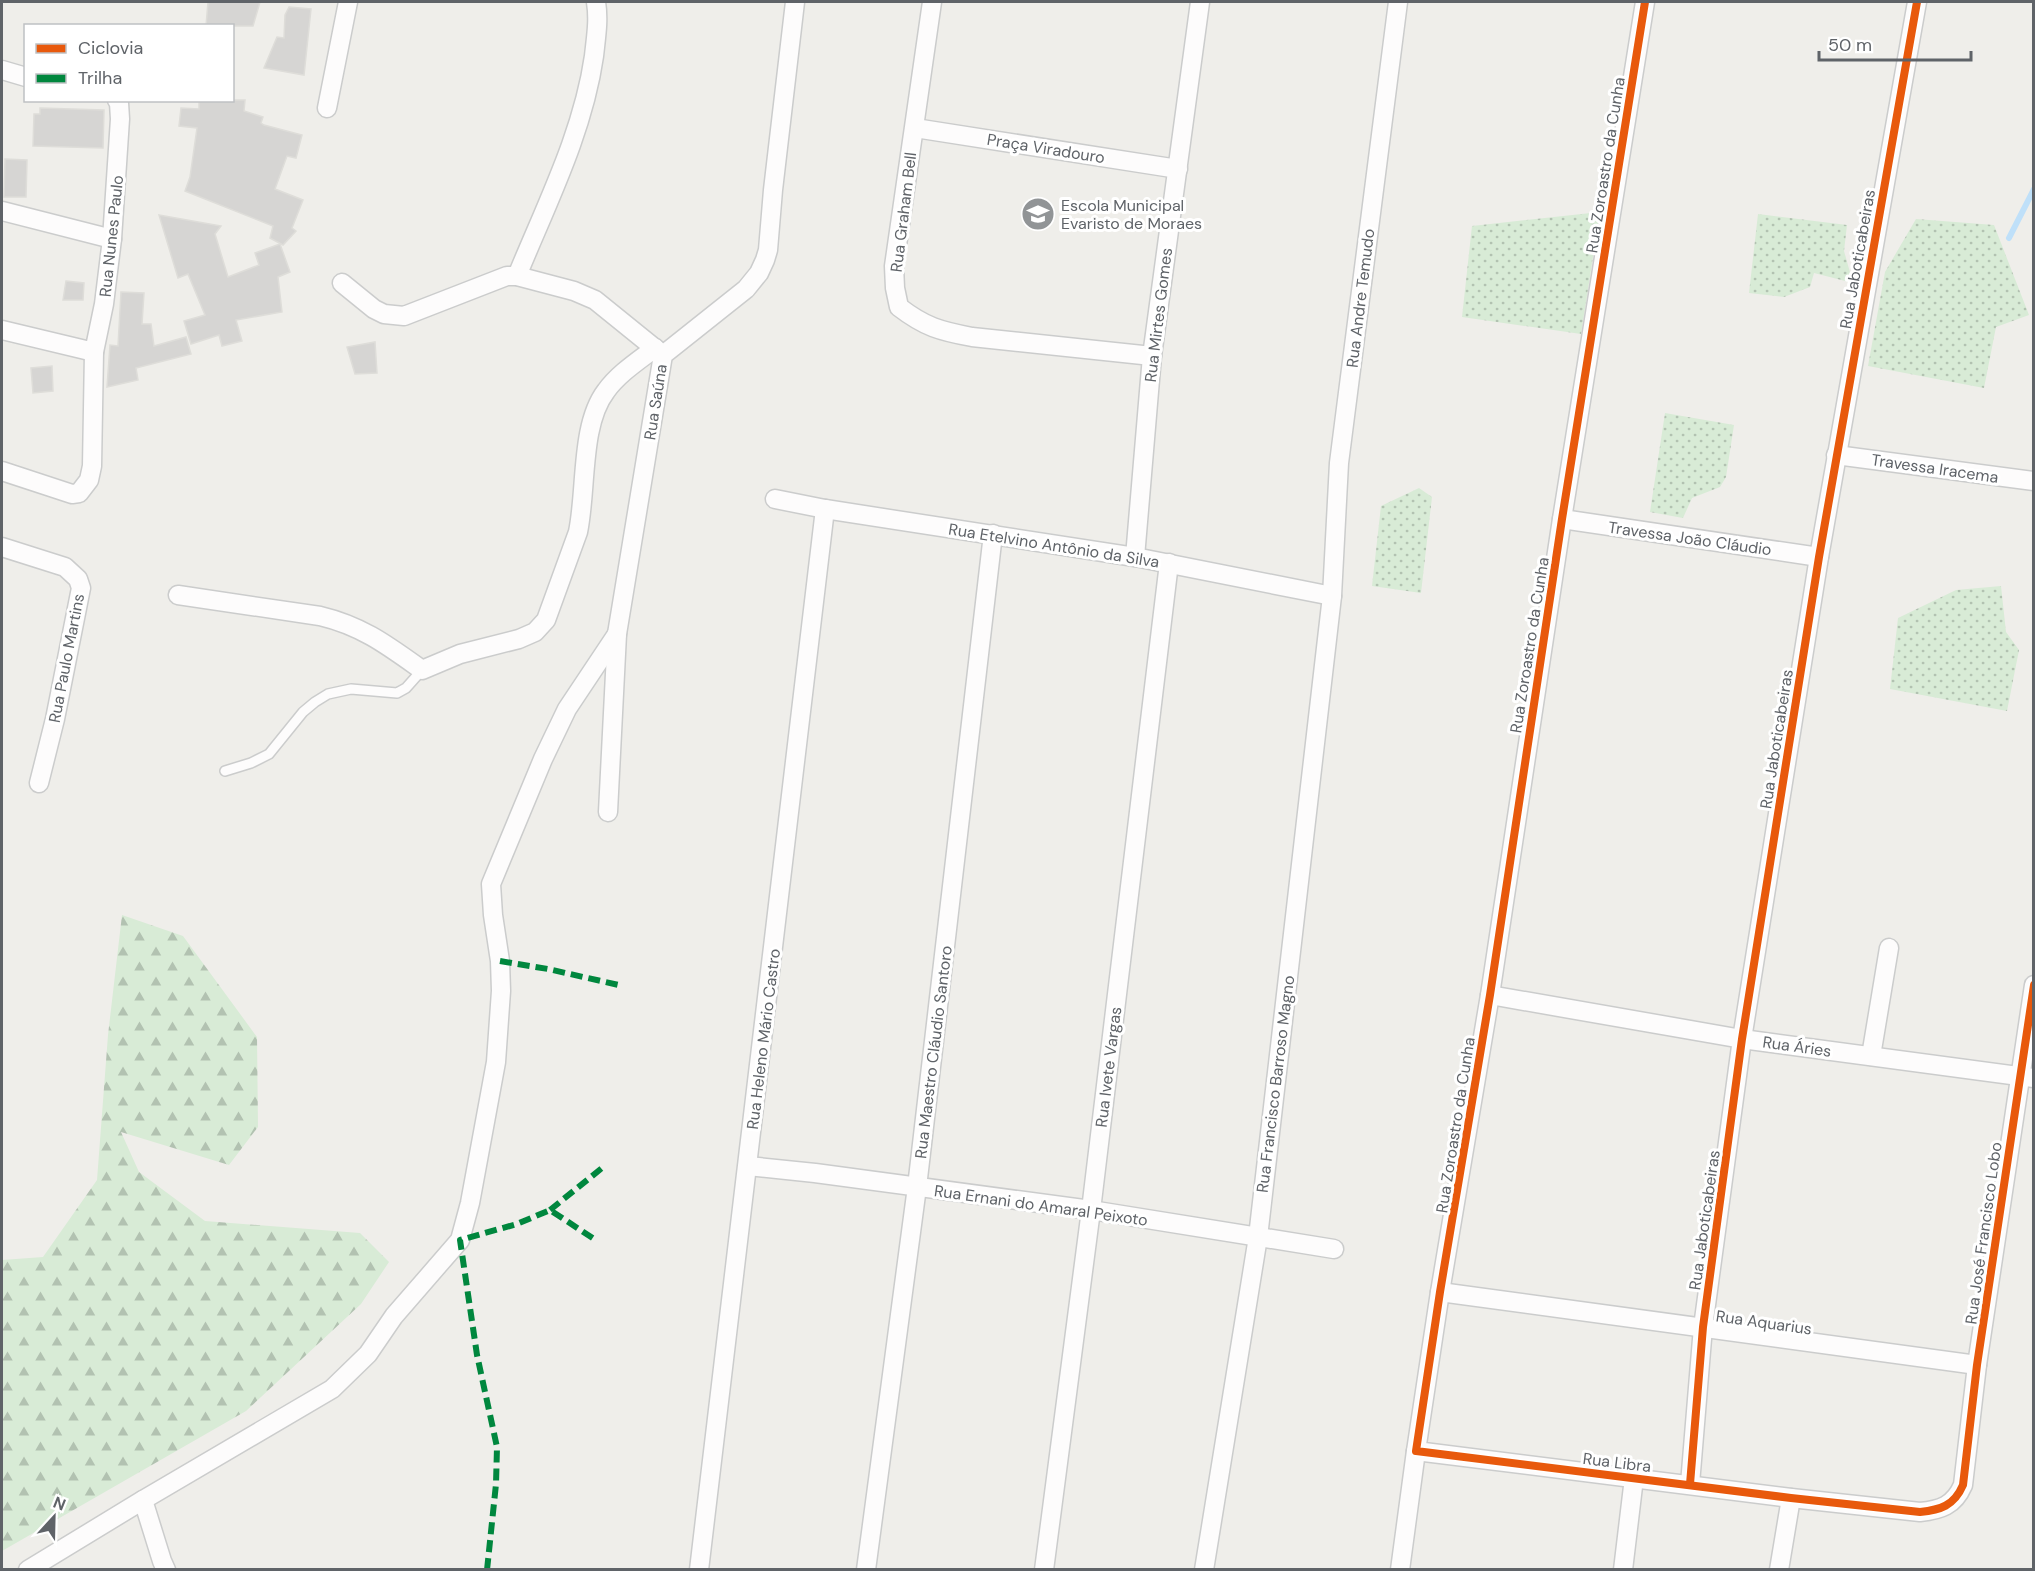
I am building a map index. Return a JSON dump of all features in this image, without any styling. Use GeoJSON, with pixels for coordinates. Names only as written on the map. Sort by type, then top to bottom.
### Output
{"type":"FeatureCollection","features":[{"type":"Feature","properties":{"kind":"street"},"geometry":{"type":"LineString","coordinates":[[327,108],[348,2]]}},
{"type":"Feature","properties":{"kind":"street"},"geometry":{"type":"LineString","coordinates":[[517,276],[576,134],[591,79],[598,19],[596,2]]}},
{"type":"Feature","properties":{"kind":"street","name":"Rua Saúna"},"geometry":{"type":"LineString","coordinates":[[608,812],[618,634],[659,351],[746,289],[759,273],[765,260],[768,250],[795,2]]}},
{"type":"Feature","properties":{"kind":"street","name":"Rua Graham Bell"},"geometry":{"type":"LineString","coordinates":[[932,2],[894,266],[899,307],[915,320],[930,327],[972,337],[1152,356]]}},
{"type":"Feature","properties":{"kind":"street","name":"Rua Mirtes Gomes"},"geometry":{"type":"LineString","coordinates":[[1135,557],[1152,356],[1200,2]]}},
{"type":"Feature","properties":{"kind":"street","name":"Rua Andre Temudo"},"geometry":{"type":"LineString","coordinates":[[1332,596],[1339,463],[1398,2]]}},
{"type":"Feature","properties":{"kind":"street","name":"Rua Zoroastro da Cunha"},"geometry":{"type":"LineString","coordinates":[[1440,1292],[1490,995],[1562,519],[1645,2]]}},
{"type":"Feature","properties":{"kind":"street","name":"Rua Jaboticabeiras"},"geometry":{"type":"LineString","coordinates":[[1690,1484],[1703,1327],[1742,1039],[1836,455],[1917,2]]}},
{"type":"Feature","properties":{"kind":"street"},"geometry":{"type":"LineString","coordinates":[[2,70],[24,76]]}},
{"type":"Feature","properties":{"kind":"street","name":"Rua Nunes Paulo"},"geometry":{"type":"LineString","coordinates":[[2,471],[72,494],[80,493],[85,487],[92,466],[94,352],[104,304],[112,239],[118,110]]}},
{"type":"Feature","properties":{"kind":"street","name":"Praça Viradouro"},"geometry":{"type":"LineString","coordinates":[[915,128],[1178,169]]}},
{"type":"Feature","properties":{"kind":"street"},"geometry":{"type":"LineString","coordinates":[[2,212],[112,239]]}},
{"type":"Feature","properties":{"kind":"street"},"geometry":{"type":"LineString","coordinates":[[178,595],[341,621],[377,639],[422,670],[460,654],[519,639],[535,632],[546,620],[578,532],[590,427],[595,408],[606,390],[618,378],[659,351],[596,300],[574,291],[517,276],[507,276],[404,316],[384,314],[374,309],[342,283]]}},
{"type":"Feature","properties":{"kind":"street"},"geometry":{"type":"LineString","coordinates":[[2,330],[94,352]]}},
{"type":"Feature","properties":{"kind":"street","name":"Travessa Iracema"},"geometry":{"type":"LineString","coordinates":[[1836,455],[2034,482]]}},
{"type":"Feature","properties":{"kind":"street","name":"Rua Etelvino Antônio da Silva"},"geometry":{"type":"LineString","coordinates":[[775,499],[825,509],[1135,557],[1332,596]]}},
{"type":"Feature","properties":{"kind":"street","name":"Rua Heleno Mário Castro"},"geometry":{"type":"LineString","coordinates":[[699,1569],[825,509]]}},
{"type":"Feature","properties":{"kind":"street","name":"Travessa João Cláudio"},"geometry":{"type":"LineString","coordinates":[[1562,519],[1819,557]]}},
{"type":"Feature","properties":{"kind":"street","name":"Rua Maestro Cláudio Santoro"},"geometry":{"type":"LineString","coordinates":[[866,1569],[917,1187],[993,534]]}},
{"type":"Feature","properties":{"kind":"street","name":"Rua Paulo Martins"},"geometry":{"type":"LineString","coordinates":[[2,547],[65,567],[78,579],[81,588],[39,783]]}},
{"type":"Feature","properties":{"kind":"street","name":"Rua Ivete Vargas"},"geometry":{"type":"LineString","coordinates":[[1044,1569],[1169,563]]}},
{"type":"Feature","properties":{"kind":"street","name":"Rua Francisco Barroso Magno"},"geometry":{"type":"LineString","coordinates":[[1204,1569],[1258,1237],[1332,596]]}},
{"type":"Feature","properties":{"kind":"street"},"geometry":{"type":"LineString","coordinates":[[28,1569],[332,1389],[368,1354],[394,1316],[460,1240],[477,1168],[496,1050],[501,991],[491,884],[543,759],[567,709],[618,634]]}},
{"type":"Feature","properties":{"kind":"street"},"geometry":{"type":"LineString","coordinates":[[1871,1056],[1888,948]]}},
{"type":"Feature","properties":{"kind":"street","name":"Rua José Francisco Lobo"},"geometry":{"type":"LineString","coordinates":[[1963,1485],[1977,1365],[2026,1077],[2034,985]]}},
{"type":"Feature","properties":{"kind":"street","name":"Rua Áries"},"geometry":{"type":"LineString","coordinates":[[1490,995],[1742,1039],[2026,1077]]}},
{"type":"Feature","properties":{"kind":"street","name":"Rua Ernani do Amaral Peixoto"},"geometry":{"type":"LineString","coordinates":[[748,1166],[1090,1210],[1334,1249]]}},
{"type":"Feature","properties":{"kind":"street"},"geometry":{"type":"LineString","coordinates":[[1400,1569],[1440,1292]]}},
{"type":"Feature","properties":{"kind":"street","name":"Rua Aquarius"},"geometry":{"type":"LineString","coordinates":[[1440,1292],[1977,1365]]}},
{"type":"Feature","properties":{"kind":"street","name":"Rua Libra"},"geometry":{"type":"LineString","coordinates":[[1416,1451],[1920,1512],[1939,1510],[1950,1504],[1963,1485]]}},
{"type":"Feature","properties":{"kind":"street"},"geometry":{"type":"LineString","coordinates":[[1623,1569],[1634,1478]]}},
{"type":"Feature","properties":{"kind":"street"},"geometry":{"type":"LineString","coordinates":[[1779,1569],[1791,1498]]}},
{"type":"Feature","properties":{"kind":"street"},"geometry":{"type":"LineString","coordinates":[[143,1500],[166,1569]]}},
{"type":"Feature","properties":{"kind":"lane"},"geometry":{"type":"LineString","coordinates":[[225,771],[251,763],[269,754],[279,745],[303,712],[328,694],[351,689],[398,693],[406,688],[422,670]]}},
{"type":"Feature","properties":{"kind":"green space"},"geometry":{"type":"Polygon","coordinates":[[[1600,212],[1581,334],[1462,317],[1472,226],[1600,212]]]}},
{"type":"Feature","properties":{"kind":"green space"},"geometry":{"type":"Polygon","coordinates":[[[1758,214],[1847,225],[1844,251],[1853,283],[1814,273],[1810,287],[1784,297],[1749,293],[1758,214]]]}},
{"type":"Feature","properties":{"kind":"green space"},"geometry":{"type":"Polygon","coordinates":[[[1916,219],[1994,225],[2029,315],[1996,327],[1984,388],[1868,366],[1885,272],[1916,219]]]}},
{"type":"Feature","properties":{"kind":"green space"},"geometry":{"type":"Polygon","coordinates":[[[1665,413],[1734,425],[1726,477],[1720,487],[1692,498],[1683,518],[1650,512],[1665,413]]]}},
{"type":"Feature","properties":{"kind":"green space"},"geometry":{"type":"Polygon","coordinates":[[[1419,488],[1432,497],[1421,593],[1372,586],[1381,506],[1419,488]]]}},
{"type":"Feature","properties":{"kind":"green space"},"geometry":{"type":"Polygon","coordinates":[[[2001,586],[2006,632],[2019,650],[2007,711],[1890,689],[1898,618],[1956,590],[2001,586]]]}},
{"type":"Feature","properties":{"kind":"green space"},"geometry":{"type":"Polygon","coordinates":[[[122,915],[183,936],[257,1037],[258,1127],[229,1165],[121,1132],[139,1172],[205,1221],[360,1233],[389,1262],[361,1304],[246,1411],[2,1551],[2,1260],[43,1257],[97,1180],[108,1035],[122,915]]]}},
{"type":"Feature","properties":{"kind":"building"},"geometry":{"type":"Polygon","coordinates":[[[208,2],[260,2],[253,26],[206,24],[208,2]]]}},
{"type":"Feature","properties":{"kind":"building"},"geometry":{"type":"Polygon","coordinates":[[[289,7],[311,9],[304,75],[264,68],[277,37],[284,38],[285,15],[289,7]]]}},
{"type":"Feature","properties":{"kind":"building"},"geometry":{"type":"Polygon","coordinates":[[[245,100],[244,111],[263,117],[261,123],[264,125],[302,135],[296,158],[287,156],[275,189],[303,200],[292,228],[296,231],[283,245],[270,238],[273,226],[185,191],[190,177],[197,128],[179,126],[181,108],[199,109],[199,102],[245,100]]]}},
{"type":"Feature","properties":{"kind":"building"},"geometry":{"type":"Polygon","coordinates":[[[40,108],[104,110],[103,148],[33,146],[34,114],[40,114],[40,108]]]}},
{"type":"Feature","properties":{"kind":"building"},"geometry":{"type":"Polygon","coordinates":[[[5,159],[27,160],[26,197],[4,197],[5,159]]]}},
{"type":"Feature","properties":{"kind":"building"},"geometry":{"type":"Polygon","coordinates":[[[159,215],[221,226],[215,234],[228,277],[259,265],[255,253],[280,244],[290,272],[278,277],[282,312],[236,320],[242,341],[222,346],[219,335],[191,344],[184,321],[205,315],[188,274],[178,278],[159,215]]]}},
{"type":"Feature","properties":{"kind":"building"},"geometry":{"type":"Polygon","coordinates":[[[66,281],[84,283],[83,300],[63,300],[66,281]]]}},
{"type":"Feature","properties":{"kind":"building"},"geometry":{"type":"Polygon","coordinates":[[[121,292],[144,293],[142,324],[151,324],[154,346],[186,337],[191,354],[136,368],[138,380],[107,387],[110,345],[118,346],[121,292]]]}},
{"type":"Feature","properties":{"kind":"building"},"geometry":{"type":"Polygon","coordinates":[[[375,342],[377,373],[355,374],[347,347],[375,342]]]}},
{"type":"Feature","properties":{"kind":"building"},"geometry":{"type":"Polygon","coordinates":[[[52,366],[53,391],[33,393],[31,368],[52,366]]]}},
{"type":"Feature","properties":{"kind":"waterway"},"geometry":{"type":"LineString","coordinates":[[2009,238],[2034,189]]}},
{"type":"Feature","properties":{"kind":"marked path"},"geometry":{"type":"LineString","coordinates":[[500,961],[623,986]]}},
{"type":"Feature","properties":{"kind":"marked path"},"geometry":{"type":"LineString","coordinates":[[550,1210],[602,1168]]}},
{"type":"Feature","properties":{"kind":"marked path"},"geometry":{"type":"LineString","coordinates":[[487,1570],[496,1484],[497,1447],[477,1355],[460,1240],[517,1224],[550,1210],[594,1239]]}},
{"type":"Feature","properties":{"kind":"cycle path"},"geometry":{"type":"LineString","coordinates":[[1645,2],[1562,519],[1490,995],[1416,1451],[1920,1512],[1946,1506],[1955,1498],[1963,1485],[1977,1365],[2034,985]]}},
{"type":"Feature","properties":{"kind":"cycle path"},"geometry":{"type":"LineString","coordinates":[[1690,1484],[1703,1327],[1742,1039],[1819,557],[1917,2]]}},
{"type":"Feature","properties":{"kind":"place","name":"Escola Municipal Evaristo de Moraes"},"geometry":{"type":"Point","coordinates":[1038,214]}}]}
